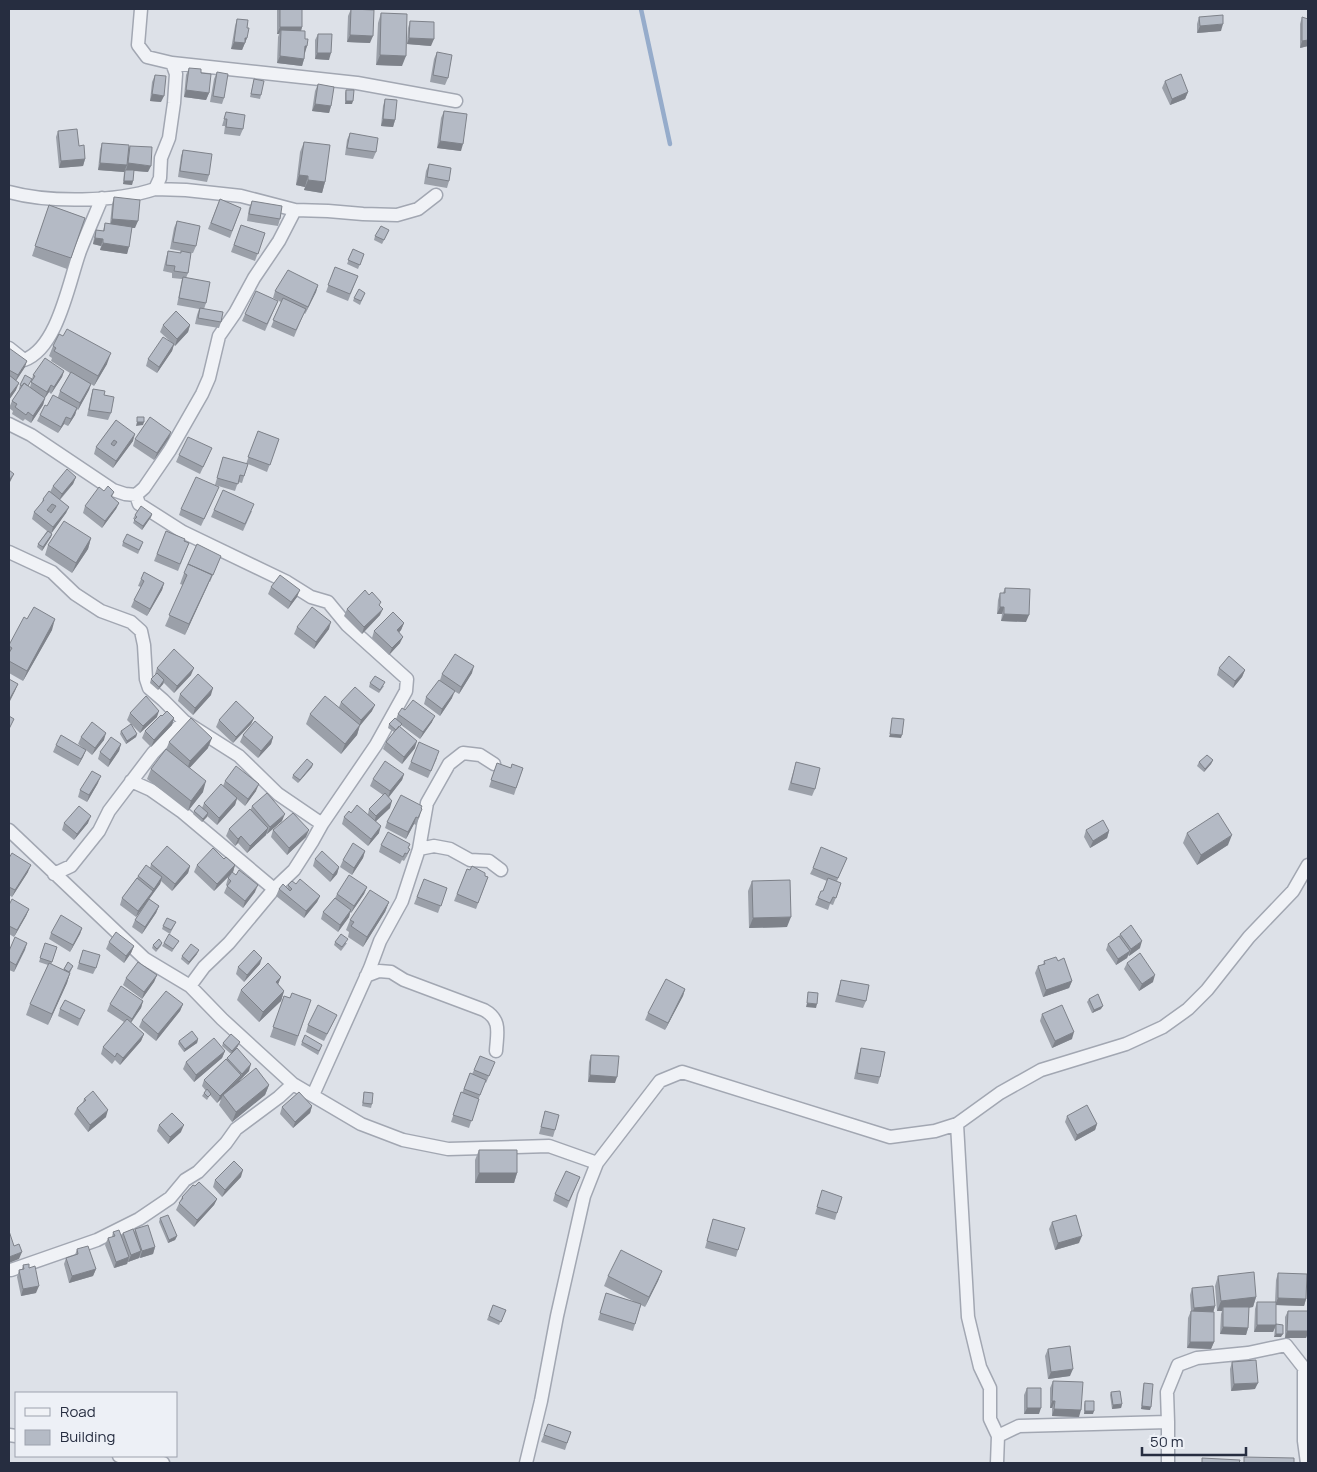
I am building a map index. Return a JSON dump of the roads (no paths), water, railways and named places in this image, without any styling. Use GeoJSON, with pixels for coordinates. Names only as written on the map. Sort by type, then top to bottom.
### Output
{"type":"FeatureCollection","features":[{"type":"Feature","properties":{"kind":"street"},"geometry":{"type":"LineString","coordinates":[[141,9],[138,45],[147,57],[172,63],[358,83],[456,101]]}},
{"type":"Feature","properties":{"kind":"street"},"geometry":{"type":"LineString","coordinates":[[155,189],[160,178],[161,158],[169,138],[174,103],[176,74],[172,63]]}},
{"type":"Feature","properties":{"kind":"street"},"geometry":{"type":"LineString","coordinates":[[9,192],[34,197],[68,199],[138,195],[155,189],[186,190],[241,196],[295,210],[397,215],[418,209],[436,195]]}},
{"type":"Feature","properties":{"kind":"street"},"geometry":{"type":"LineString","coordinates":[[9,348],[24,360],[30,358],[40,348],[52,330],[102,198]]}},
{"type":"Feature","properties":{"kind":"street"},"geometry":{"type":"LineString","coordinates":[[9,424],[31,435],[113,490],[136,495],[144,488],[170,450],[202,394],[220,336],[254,278],[279,241],[295,210]]}},
{"type":"Feature","properties":{"kind":"street"},"geometry":{"type":"LineString","coordinates":[[136,495],[139,504],[182,532],[279,578],[311,597],[328,602],[347,625],[407,679],[406,691],[376,745],[322,824],[294,870],[274,888],[229,943],[204,967],[190,986]]}},
{"type":"Feature","properties":{"kind":"street"},"geometry":{"type":"LineString","coordinates":[[9,552],[52,572],[75,594],[101,611],[131,622],[141,631],[144,645],[146,679],[149,688],[184,721],[239,756],[278,794],[322,824]]}},
{"type":"Feature","properties":{"kind":"street"},"geometry":{"type":"LineString","coordinates":[[54,874],[71,866],[99,831],[109,811],[152,753],[184,721]]}},
{"type":"Feature","properties":{"kind":"street"},"geometry":{"type":"LineString","coordinates":[[313,1095],[380,941],[402,901],[419,849],[427,803],[449,764],[463,752],[480,756],[494,764]]}},
{"type":"Feature","properties":{"kind":"street"},"geometry":{"type":"LineString","coordinates":[[131,781],[150,790],[181,811],[274,888]]}},
{"type":"Feature","properties":{"kind":"street"},"geometry":{"type":"LineString","coordinates":[[9,830],[145,960],[190,986],[222,1019],[294,1084],[361,1124],[403,1140],[448,1149],[549,1146],[596,1163]]}},
{"type":"Feature","properties":{"kind":"street"},"geometry":{"type":"LineString","coordinates":[[419,849],[434,846],[450,849],[470,860],[489,861],[501,870]]}},
{"type":"Feature","properties":{"kind":"street"},"geometry":{"type":"LineString","coordinates":[[526,1463],[584,1196],[596,1163],[660,1081],[682,1072],[890,1138],[935,1131],[957,1124],[1000,1093],[1041,1070],[1126,1044],[1163,1027],[1188,1009],[1207,990],[1249,937],[1293,891],[1308,866]]}},
{"type":"Feature","properties":{"kind":"street"},"geometry":{"type":"LineString","coordinates":[[366,976],[379,971],[391,972],[404,980],[484,1010],[493,1016],[497,1024],[496,1051]]}},
{"type":"Feature","properties":{"kind":"street"},"geometry":{"type":"LineString","coordinates":[[11,1270],[96,1240],[139,1219],[170,1198],[185,1180],[198,1172],[226,1143],[236,1129],[294,1084]]}},
{"type":"Feature","properties":{"kind":"street"},"geometry":{"type":"LineString","coordinates":[[957,1124],[968,1317],[980,1367],[990,1388],[990,1419],[998,1436],[997,1463]]}},
{"type":"Feature","properties":{"kind":"street"},"geometry":{"type":"LineString","coordinates":[[1168,1463],[1167,1392],[1178,1365],[1197,1358],[1248,1353],[1286,1345],[1304,1368],[1304,1440],[1307,1463]]}},
{"type":"Feature","properties":{"kind":"street"},"geometry":{"type":"LineString","coordinates":[[998,1436],[1019,1426],[1168,1422]]}},
{"type":"Feature","properties":{"kind":"street"},"geometry":{"type":"LineString","coordinates":[[124,1457],[163,1463]]}},
{"type":"Feature","properties":{"kind":"waterway"},"geometry":{"type":"LineString","coordinates":[[641,9],[670,144]]}}]}
